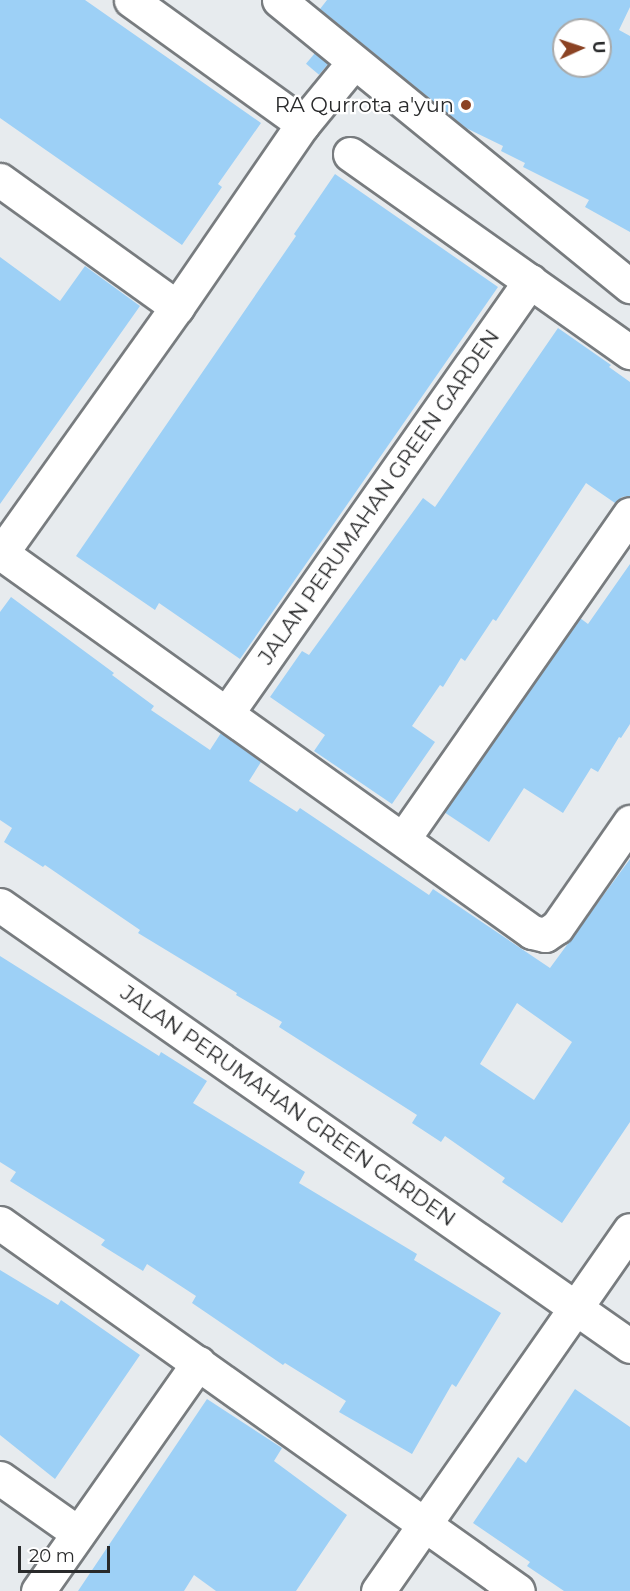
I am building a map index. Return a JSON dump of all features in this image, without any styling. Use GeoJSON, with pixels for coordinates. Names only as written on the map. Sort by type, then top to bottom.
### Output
{"type":"FeatureCollection","features":[{"type":"Feature","properties":{"kind":"street"},"geometry":{"type":"LineString","coordinates":[[131,0],[303,124]]}},
{"type":"Feature","properties":{"kind":"street"},"geometry":{"type":"LineString","coordinates":[[279,0],[630,286]]}},
{"type":"Feature","properties":{"kind":"street"},"geometry":{"type":"LineString","coordinates":[[354,62],[303,124],[177,307],[1,554],[404,838],[532,932],[545,935],[558,927],[630,822]]}},
{"type":"Feature","properties":{"kind":"street"},"geometry":{"type":"LineString","coordinates":[[350,154],[630,352]]}},
{"type":"Feature","properties":{"kind":"street"},"geometry":{"type":"LineString","coordinates":[[0,180],[177,307]]}},
{"type":"Feature","properties":{"kind":"street","name":"JALAN PERUMAHAN GREEN GARDEN"},"geometry":{"type":"LineString","coordinates":[[227,713],[530,281]]}},
{"type":"Feature","properties":{"kind":"street"},"geometry":{"type":"LineString","coordinates":[[404,838],[630,514]]}},
{"type":"Feature","properties":{"kind":"street","name":"JALAN PERUMAHAN GREEN GARDEN"},"geometry":{"type":"LineString","coordinates":[[0,905],[630,1346]]}},
{"type":"Feature","properties":{"kind":"street"},"geometry":{"type":"LineString","coordinates":[[0,1223],[518,1591]]}},
{"type":"Feature","properties":{"kind":"street"},"geometry":{"type":"LineString","coordinates":[[378,1591],[630,1230]]}},
{"type":"Feature","properties":{"kind":"street"},"geometry":{"type":"LineString","coordinates":[[38,1591],[198,1363]]}},
{"type":"Feature","properties":{"kind":"street"},"geometry":{"type":"LineString","coordinates":[[0,1478],[78,1533]]}},
{"type":"Feature","properties":{"kind":"building"},"geometry":{"type":"Polygon","coordinates":[[[0,0],[85,0],[261,123],[218,184],[222,187],[182,245],[0,118],[0,0]]]}},
{"type":"Feature","properties":{"kind":"building"},"geometry":{"type":"Polygon","coordinates":[[[327,0],[630,0],[630,7],[619,30],[630,36],[630,232],[585,207],[589,200],[523,167],[525,163],[501,151],[503,146],[466,128],[320,9],[327,0]]]}},
{"type":"Feature","properties":{"kind":"building"},"geometry":{"type":"Polygon","coordinates":[[[315,53],[328,64],[319,75],[306,64],[315,53]]]}},
{"type":"Feature","properties":{"kind":"building"},"geometry":{"type":"Polygon","coordinates":[[[335,174],[498,287],[240,659],[159,603],[155,610],[76,556],[296,236],[294,234],[335,174]]]}},
{"type":"Feature","properties":{"kind":"building"},"geometry":{"type":"Polygon","coordinates":[[[0,257],[60,301],[85,266],[140,306],[0,504],[0,257]]]}},
{"type":"Feature","properties":{"kind":"building"},"geometry":{"type":"Polygon","coordinates":[[[558,328],[611,365],[609,367],[630,382],[630,496],[622,497],[615,503],[586,483],[496,621],[493,619],[465,661],[461,658],[443,687],[440,685],[412,726],[435,742],[392,804],[314,751],[325,735],[270,697],[302,651],[309,655],[423,498],[435,507],[558,328]]]}},
{"type":"Feature","properties":{"kind":"building"},"geometry":{"type":"Polygon","coordinates":[[[630,564],[630,724],[621,738],[619,737],[598,772],[591,768],[563,813],[524,788],[489,842],[444,812],[580,618],[588,624],[630,564]]]}},
{"type":"Feature","properties":{"kind":"building"},"geometry":{"type":"Polygon","coordinates":[[[11,597],[114,673],[112,675],[154,706],[151,710],[210,750],[221,733],[261,762],[249,781],[297,812],[300,808],[429,895],[433,889],[550,968],[630,859],[630,1122],[562,1223],[502,1182],[505,1178],[445,1136],[441,1142],[412,1123],[417,1115],[279,1027],[282,1022],[138,933],[140,930],[45,865],[43,867],[4,842],[12,828],[0,820],[0,612],[11,597]],[[517,1003],[480,1064],[534,1100],[572,1042],[517,1003]]]}},
{"type":"Feature","properties":{"kind":"building"},"geometry":{"type":"Polygon","coordinates":[[[0,956],[159,1056],[161,1052],[207,1081],[193,1103],[305,1172],[299,1183],[417,1254],[414,1260],[501,1313],[456,1387],[452,1384],[412,1454],[339,1412],[346,1401],[285,1363],[283,1365],[192,1303],[196,1296],[147,1264],[143,1271],[101,1245],[105,1240],[10,1181],[16,1172],[0,1162],[0,956]]]}},
{"type":"Feature","properties":{"kind":"building"},"geometry":{"type":"Polygon","coordinates":[[[0,1270],[58,1305],[61,1300],[140,1355],[55,1479],[0,1435],[0,1270]]]}},
{"type":"Feature","properties":{"kind":"building"},"geometry":{"type":"Polygon","coordinates":[[[575,1389],[630,1427],[630,1591],[564,1591],[527,1566],[530,1562],[473,1523],[518,1457],[526,1463],[575,1389]]]}},
{"type":"Feature","properties":{"kind":"building"},"geometry":{"type":"Polygon","coordinates":[[[207,1399],[282,1448],[274,1461],[347,1515],[296,1591],[216,1591],[194,1575],[184,1591],[78,1591],[207,1399]]]}},
{"type":"Feature","properties":{"kind":"place","name":"RA Qurrota a'yun"},"geometry":{"type":"Point","coordinates":[466,105]}}]}
